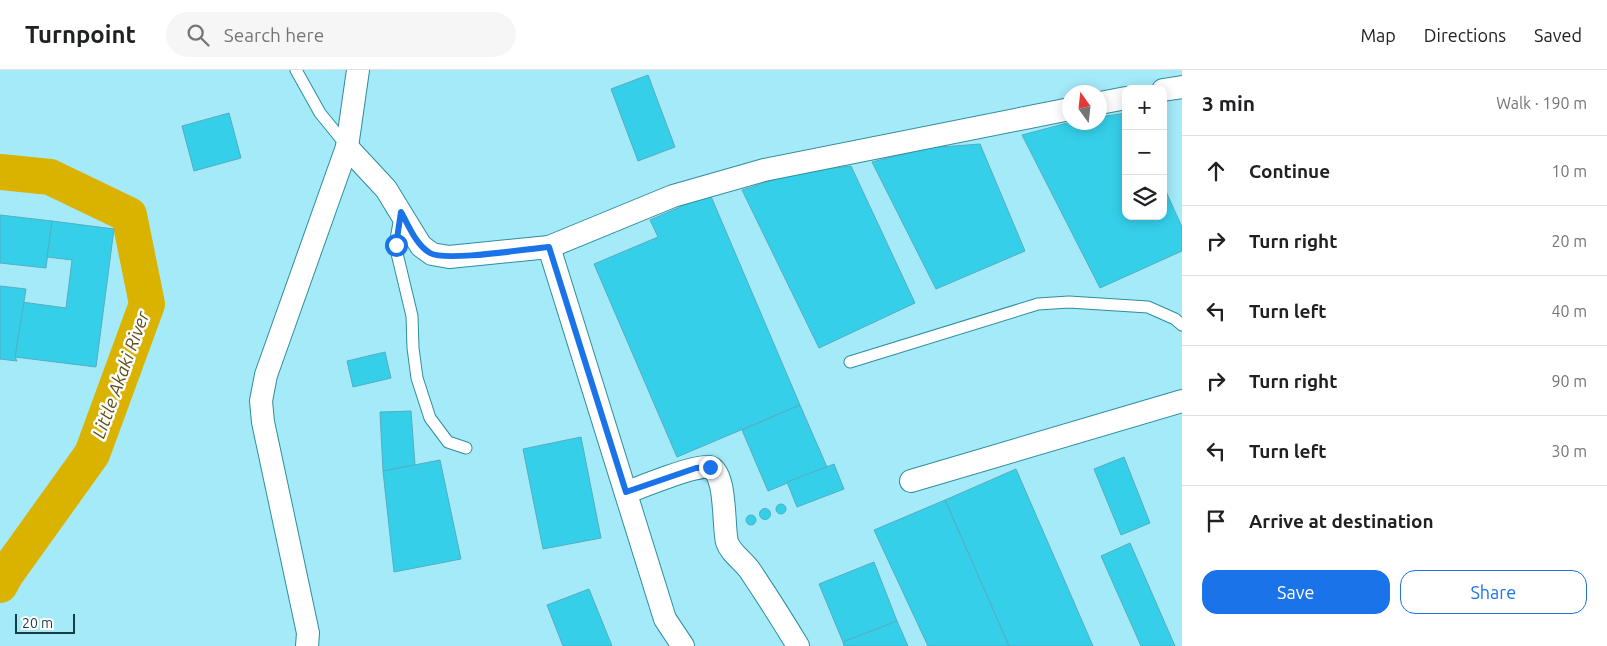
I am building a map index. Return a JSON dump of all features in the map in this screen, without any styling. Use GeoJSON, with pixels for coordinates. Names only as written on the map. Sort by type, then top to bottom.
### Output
{"type":"FeatureCollection","features":[{"type":"Feature","properties":{"kind":"street"},"geometry":{"type":"LineString","coordinates":[[307,646],[308,633],[263,422],[261,401],[266,375],[348,147],[358,70]]}},
{"type":"Feature","properties":{"kind":"street"},"geometry":{"type":"LineString","coordinates":[[1167,89],[1182,87]]}},
{"type":"Feature","properties":{"kind":"street"},"geometry":{"type":"LineString","coordinates":[[1107,102],[1122,99]]}},
{"type":"Feature","properties":{"kind":"street"},"geometry":{"type":"LineString","coordinates":[[348,147],[386,189],[421,246],[432,254],[449,257],[549,247],[673,196],[764,170],[1062,111]]}},
{"type":"Feature","properties":{"kind":"street"},"geometry":{"type":"LineString","coordinates":[[549,247],[665,619],[683,646]]}},
{"type":"Feature","properties":{"kind":"street"},"geometry":{"type":"LineString","coordinates":[[910,481],[1182,401]]}},
{"type":"Feature","properties":{"kind":"street"},"geometry":{"type":"LineString","coordinates":[[626,492],[696,468],[710,467],[717,472],[721,483],[728,542],[732,552],[750,569],[798,646]]}},
{"type":"Feature","properties":{"kind":"street"},"geometry":{"type":"LineString","coordinates":[[664,646],[665,619]]}},
{"type":"Feature","properties":{"kind":"lane"},"geometry":{"type":"LineString","coordinates":[[296,70],[320,112],[348,147]]}},
{"type":"Feature","properties":{"kind":"lane"},"geometry":{"type":"LineString","coordinates":[[401,212],[396,245],[412,316],[413,348],[417,378],[430,418],[448,442],[466,448]]}},
{"type":"Feature","properties":{"kind":"lane"},"geometry":{"type":"LineString","coordinates":[[850,362],[1038,304],[1069,302],[1148,307],[1175,319],[1182,325]]}},
{"type":"Feature","properties":{"kind":"building"},"geometry":{"type":"Polygon","coordinates":[[[648,75],[675,147],[638,161],[611,89],[648,75]]]}},
{"type":"Feature","properties":{"kind":"building"},"geometry":{"type":"Polygon","coordinates":[[[229,113],[241,158],[194,171],[182,126],[229,113]]]}},
{"type":"Feature","properties":{"kind":"building"},"geometry":{"type":"Polygon","coordinates":[[[1122,114],[1122,220],[1167,220],[1167,194],[1182,227],[1182,251],[1100,288],[1022,135],[1062,124],[1062,130],[1107,130],[1107,116],[1122,114]]]}},
{"type":"Feature","properties":{"kind":"building"},"geometry":{"type":"Polygon","coordinates":[[[980,144],[1025,251],[936,289],[872,162],[927,148],[980,144]]]}},
{"type":"Feature","properties":{"kind":"building"},"geometry":{"type":"Polygon","coordinates":[[[851,166],[915,303],[819,348],[742,190],[795,173],[851,166]]]}},
{"type":"Feature","properties":{"kind":"building"},"geometry":{"type":"Polygon","coordinates":[[[710,194],[800,405],[677,457],[594,264],[658,237],[650,220],[710,194]]]}},
{"type":"Feature","properties":{"kind":"building"},"geometry":{"type":"Polygon","coordinates":[[[0,215],[52,221],[46,268],[0,263],[0,215]]]}},
{"type":"Feature","properties":{"kind":"building"},"geometry":{"type":"Polygon","coordinates":[[[52,221],[114,229],[96,367],[15,357],[22,302],[66,308],[72,260],[47,257],[52,221]]]}},
{"type":"Feature","properties":{"kind":"building"},"geometry":{"type":"Polygon","coordinates":[[[0,286],[26,289],[15,357],[17,361],[0,359],[0,286]]]}},
{"type":"Feature","properties":{"kind":"building"},"geometry":{"type":"Polygon","coordinates":[[[385,352],[391,378],[353,387],[347,361],[385,352]]]}},
{"type":"Feature","properties":{"kind":"building"},"geometry":{"type":"Polygon","coordinates":[[[800,405],[827,467],[768,491],[742,430],[800,405]]]}},
{"type":"Feature","properties":{"kind":"building"},"geometry":{"type":"Polygon","coordinates":[[[411,411],[415,465],[383,471],[380,412],[411,411]]]}},
{"type":"Feature","properties":{"kind":"building"},"geometry":{"type":"Polygon","coordinates":[[[581,437],[601,538],[543,549],[523,449],[581,437]]]}},
{"type":"Feature","properties":{"kind":"building"},"geometry":{"type":"Polygon","coordinates":[[[1124,457],[1150,523],[1121,535],[1094,469],[1124,457]]]}},
{"type":"Feature","properties":{"kind":"building"},"geometry":{"type":"Polygon","coordinates":[[[440,460],[461,559],[394,572],[383,471],[440,460]]]}},
{"type":"Feature","properties":{"kind":"building"},"geometry":{"type":"Polygon","coordinates":[[[834,464],[844,489],[797,507],[787,482],[834,464]]]}},
{"type":"Feature","properties":{"kind":"building"},"geometry":{"type":"Polygon","coordinates":[[[1016,469],[1093,646],[1009,646],[945,500],[1016,469]]]}},
{"type":"Feature","properties":{"kind":"building"},"geometry":{"type":"Polygon","coordinates":[[[945,500],[1009,646],[928,646],[874,530],[945,500]]]}},
{"type":"Feature","properties":{"kind":"building"},"geometry":{"type":"Polygon","coordinates":[[[779,504],[783,504],[786,509],[785,513],[779,514],[776,511],[776,507],[779,504]]]}},
{"type":"Feature","properties":{"kind":"building"},"geometry":{"type":"Polygon","coordinates":[[[763,509],[767,509],[770,514],[769,518],[763,519],[760,516],[760,512],[763,509]]]}},
{"type":"Feature","properties":{"kind":"building"},"geometry":{"type":"Polygon","coordinates":[[[749,515],[753,515],[756,520],[755,524],[749,525],[746,522],[746,518],[749,515]]]}},
{"type":"Feature","properties":{"kind":"building"},"geometry":{"type":"Polygon","coordinates":[[[1130,543],[1175,646],[1141,646],[1101,556],[1130,543]]]}},
{"type":"Feature","properties":{"kind":"building"},"geometry":{"type":"Polygon","coordinates":[[[874,562],[897,621],[843,642],[819,584],[874,562]]]}},
{"type":"Feature","properties":{"kind":"building"},"geometry":{"type":"Polygon","coordinates":[[[589,589],[612,646],[563,646],[547,605],[589,589]]]}},
{"type":"Feature","properties":{"kind":"building"},"geometry":{"type":"Polygon","coordinates":[[[897,621],[908,646],[844,646],[843,642],[897,621]]]}},
{"type":"Feature","properties":{"kind":"waterway","name":"Little Akaki River"},"geometry":{"type":"LineString","coordinates":[[0,172],[50,177],[129,215],[147,304],[92,454],[0,585]]}},
{"type":"Feature","properties":{"kind":"route"},"geometry":{"type":"LineString","coordinates":[[396,245],[401,212],[421,246],[432,254],[449,257],[549,247],[626,492],[696,468],[710,467]]}}]}
